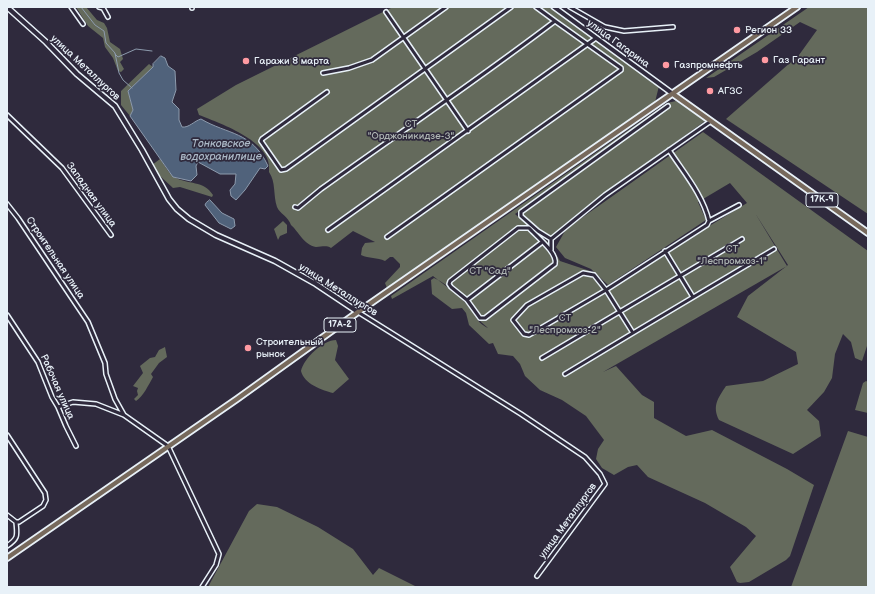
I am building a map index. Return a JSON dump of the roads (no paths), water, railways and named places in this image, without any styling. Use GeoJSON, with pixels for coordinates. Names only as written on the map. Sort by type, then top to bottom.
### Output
{"type":"FeatureCollection","features":[{"type":"Feature","properties":{"kind":"main road","name":"17А-2"},"geometry":{"type":"LineString","coordinates":[[7,558],[243,395],[358,312],[797,7]]}},
{"type":"Feature","properties":{"kind":"main road","name":"17К-9"},"geometry":{"type":"LineString","coordinates":[[673,94],[868,233]]}},
{"type":"Feature","properties":{"kind":"street","name":"улица Металлургов"},"geometry":{"type":"LineString","coordinates":[[7,7],[46,42],[77,74],[115,106],[142,150],[169,199],[177,209],[189,219],[216,235],[282,265],[521,414],[585,457],[600,474],[605,484],[537,576]]}},
{"type":"Feature","properties":{"kind":"street"},"geometry":{"type":"LineString","coordinates":[[70,7],[83,24]]}},
{"type":"Feature","properties":{"kind":"street"},"geometry":{"type":"LineString","coordinates":[[99,7],[103,8],[108,17]]}},
{"type":"Feature","properties":{"kind":"street"},"geometry":{"type":"LineString","coordinates":[[324,73],[349,68],[372,60],[446,7]]}},
{"type":"Feature","properties":{"kind":"street"},"geometry":{"type":"LineString","coordinates":[[327,92],[262,139],[261,141],[281,170],[286,169],[511,7]]}},
{"type":"Feature","properties":{"kind":"street"},"geometry":{"type":"LineString","coordinates":[[386,237],[621,70],[589,44],[536,7]]}},
{"type":"Feature","properties":{"kind":"street","name":"улица Гагарина"},"geometry":{"type":"LineString","coordinates":[[554,7],[673,94]]}},
{"type":"Feature","properties":{"kind":"street"},"geometry":{"type":"LineString","coordinates":[[570,7],[605,27],[624,31],[673,27]]}},
{"type":"Feature","properties":{"kind":"street"},"geometry":{"type":"LineString","coordinates":[[386,12],[468,131]]}},
{"type":"Feature","properties":{"kind":"street"},"geometry":{"type":"LineString","coordinates":[[295,207],[298,208],[306,203],[321,189],[446,99],[502,61],[555,21]]}},
{"type":"Feature","properties":{"kind":"street"},"geometry":{"type":"LineString","coordinates":[[328,230],[596,38]]}},
{"type":"Feature","properties":{"kind":"street"},"geometry":{"type":"LineString","coordinates":[[551,238],[542,234],[520,216],[521,212],[668,106]]}},
{"type":"Feature","properties":{"kind":"street","name":"Западная улица"},"geometry":{"type":"LineString","coordinates":[[7,115],[62,168],[111,235]]}},
{"type":"Feature","properties":{"kind":"street"},"geometry":{"type":"LineString","coordinates":[[550,250],[551,238],[605,196],[711,120]]}},
{"type":"Feature","properties":{"kind":"street"},"geometry":{"type":"LineString","coordinates":[[669,150],[706,208],[709,221]]}},
{"type":"Feature","properties":{"kind":"street","name":"Строительная улица"},"geometry":{"type":"LineString","coordinates":[[7,204],[88,322],[105,363],[106,374],[116,400],[124,415]]}},
{"type":"Feature","properties":{"kind":"street"},"geometry":{"type":"LineString","coordinates":[[633,333],[606,290],[594,274],[583,273],[527,305],[513,320],[524,334],[530,335],[606,290],[709,221],[739,205]]}},
{"type":"Feature","properties":{"kind":"street"},"geometry":{"type":"LineString","coordinates":[[518,228],[529,228],[541,243],[550,250],[556,261],[555,264],[485,318],[480,318],[467,300],[449,284],[450,281],[518,228]]}},
{"type":"Feature","properties":{"kind":"street"},"geometry":{"type":"LineString","coordinates":[[542,358],[742,239]]}},
{"type":"Feature","properties":{"kind":"street"},"geometry":{"type":"LineString","coordinates":[[467,300],[541,243]]}},
{"type":"Feature","properties":{"kind":"street"},"geometry":{"type":"LineString","coordinates":[[565,374],[774,249]]}},
{"type":"Feature","properties":{"kind":"street"},"geometry":{"type":"LineString","coordinates":[[665,251],[693,297]]}},
{"type":"Feature","properties":{"kind":"street","name":"Рабочая улица"},"geometry":{"type":"LineString","coordinates":[[7,315],[38,362],[52,397],[76,446]]}},
{"type":"Feature","properties":{"kind":"street"},"geometry":{"type":"LineString","coordinates":[[58,407],[73,402],[96,404],[124,415],[168,446],[219,554],[216,565],[202,587]]}},
{"type":"Feature","properties":{"kind":"street"},"geometry":{"type":"LineString","coordinates":[[7,435],[45,493],[46,500],[43,506],[20,522],[16,522]]}},
{"type":"Feature","properties":{"kind":"street"},"geometry":{"type":"LineString","coordinates":[[7,515],[16,522],[17,537],[7,546]]}},
{"type":"Feature","properties":{"kind":"water","name":"Тонковское водохранилище"},"geometry":{"type":"Polygon","coordinates":[[[161,56],[165,58],[168,66],[175,71],[176,90],[172,102],[179,109],[179,120],[182,127],[201,119],[239,135],[255,146],[268,166],[265,169],[260,168],[236,200],[231,196],[230,190],[235,184],[236,174],[220,174],[198,162],[196,166],[197,175],[191,181],[173,177],[130,116],[133,110],[128,91],[153,67],[153,64],[161,56]]]}},
{"type":"Feature","properties":{"kind":"water"},"geometry":{"type":"Polygon","coordinates":[[[210,200],[222,213],[234,219],[235,226],[231,229],[219,223],[205,205],[210,200]]]}},
{"type":"Feature","properties":{"kind":"waterway"},"geometry":{"type":"LineString","coordinates":[[81,7],[95,25],[104,31],[106,43],[115,53],[119,73],[123,80],[132,88]]}},
{"type":"Feature","properties":{"kind":"waterway"},"geometry":{"type":"LineString","coordinates":[[115,54],[118,57],[136,49],[152,51]]}},
{"type":"Feature","properties":{"kind":"place","name":"Регион 33"},"geometry":{"type":"Point","coordinates":[737,30]}},
{"type":"Feature","properties":{"kind":"place","name":"Газ Гарант"},"geometry":{"type":"Point","coordinates":[765,60]}},
{"type":"Feature","properties":{"kind":"place","name":"Гаражи 8 марта"},"geometry":{"type":"Point","coordinates":[246,61]}},
{"type":"Feature","properties":{"kind":"place","name":"Газпромнефть"},"geometry":{"type":"Point","coordinates":[666,65]}},
{"type":"Feature","properties":{"kind":"place","name":"АГЗС"},"geometry":{"type":"Point","coordinates":[710,91]}},
{"type":"Feature","properties":{"kind":"place","name":"Строительный рынок"},"geometry":{"type":"Point","coordinates":[248,348]}},
{"type":"Feature","properties":{"kind":"park label","name":"СТ \"Орджоникидзе-3\""},"geometry":{"type":"Point","coordinates":[411,130]}},
{"type":"Feature","properties":{"kind":"park label","name":"СТ \"Леспромхоз-1\""},"geometry":{"type":"Point","coordinates":[732,254]}},
{"type":"Feature","properties":{"kind":"park label","name":"СТ \"Сад\""},"geometry":{"type":"Point","coordinates":[490,271]}},
{"type":"Feature","properties":{"kind":"park label","name":"СТ \"Леспромхоз-2\""},"geometry":{"type":"Point","coordinates":[565,324]}}]}
